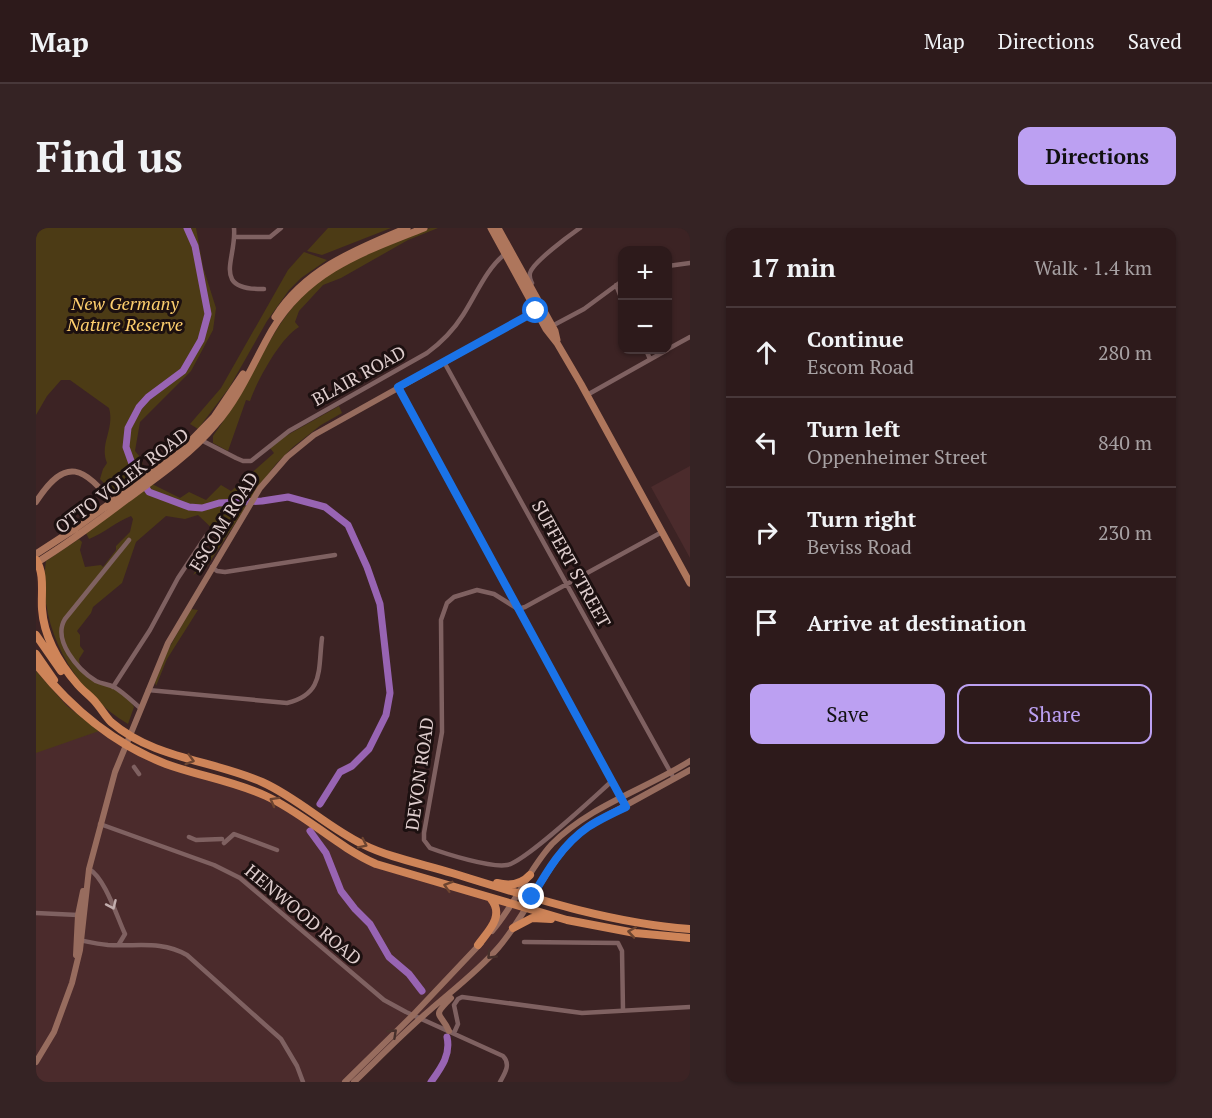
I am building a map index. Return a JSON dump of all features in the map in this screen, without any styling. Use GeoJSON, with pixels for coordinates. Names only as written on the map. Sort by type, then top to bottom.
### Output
{"type":"FeatureCollection","features":[{"type":"Feature","properties":{"kind":"highway"},"geometry":{"type":"LineString","coordinates":[[36,560],[40,568],[44,626],[50,644],[73,679],[96,702],[110,721]]}},
{"type":"Feature","properties":{"kind":"highway"},"geometry":{"type":"LineString","coordinates":[[36,635],[73,686],[94,708],[136,738],[182,758],[260,782],[287,795],[344,834],[373,849],[532,897],[636,923],[690,929]]}},
{"type":"Feature","properties":{"kind":"highway"},"geometry":{"type":"LineString","coordinates":[[36,654],[62,690],[94,722]]}},
{"type":"Feature","properties":{"kind":"highway"},"geometry":{"type":"LineString","coordinates":[[36,664],[86,717],[118,740],[166,764],[243,786],[269,797],[347,849],[376,864],[567,920],[645,934],[690,938]]}},
{"type":"Feature","properties":{"kind":"highway"},"geometry":{"type":"LineString","coordinates":[[458,874],[510,885],[524,881],[530,875]]}},
{"type":"Feature","properties":{"kind":"highway"},"geometry":{"type":"LineString","coordinates":[[478,945],[496,919],[497,909],[491,899]]}},
{"type":"Feature","properties":{"kind":"highway"},"geometry":{"type":"LineString","coordinates":[[513,928],[532,918],[567,920]]}},
{"type":"Feature","properties":{"kind":"main road","name":"OTTO VOLEK ROAD"},"geometry":{"type":"LineString","coordinates":[[199,438],[224,404],[277,315],[297,290],[318,271],[341,257],[407,228]]}},
{"type":"Feature","properties":{"kind":"main road","name":"OTTO VOLEK ROAD"},"geometry":{"type":"LineString","coordinates":[[36,560],[146,482],[199,438],[229,408],[280,317],[319,277],[343,262],[424,228]]}},
{"type":"Feature","properties":{"kind":"main road"},"geometry":{"type":"LineString","coordinates":[[490,228],[551,327],[557,343],[690,583]]}},
{"type":"Feature","properties":{"kind":"main road"},"geometry":{"type":"LineString","coordinates":[[498,228],[539,310]]}},
{"type":"Feature","properties":{"kind":"street"},"geometry":{"type":"LineString","coordinates":[[234,228],[235,237],[229,266],[231,277],[239,286],[264,289]]}},
{"type":"Feature","properties":{"kind":"street"},"geometry":{"type":"LineString","coordinates":[[235,237],[270,237],[281,228]]}},
{"type":"Feature","properties":{"kind":"street"},"geometry":{"type":"LineString","coordinates":[[580,228],[561,242],[530,272],[530,279],[551,327],[584,309],[616,285],[618,290]]}},
{"type":"Feature","properties":{"kind":"street","name":"BLAIR ROAD"},"geometry":{"type":"LineString","coordinates":[[199,438],[243,461],[255,459],[288,431],[437,345],[451,333],[493,266],[505,254]]}},
{"type":"Feature","properties":{"kind":"street"},"geometry":{"type":"LineString","coordinates":[[672,266],[690,262]]}},
{"type":"Feature","properties":{"kind":"street","name":"ESCOM ROAD"},"geometry":{"type":"LineString","coordinates":[[37,1058],[54,1032],[72,983],[89,869],[115,772],[168,643],[252,502],[272,474],[300,445],[331,424],[539,310]]}},
{"type":"Feature","properties":{"kind":"street"},"geometry":{"type":"LineString","coordinates":[[672,346],[690,337]]}},
{"type":"Feature","properties":{"kind":"street"},"geometry":{"type":"LineString","coordinates":[[648,354],[650,359]]}},
{"type":"Feature","properties":{"kind":"street"},"geometry":{"type":"LineString","coordinates":[[587,395],[658,354]]}},
{"type":"Feature","properties":{"kind":"street","name":"SUFFERT STREET"},"geometry":{"type":"LineString","coordinates":[[444,362],[672,776]]}},
{"type":"Feature","properties":{"kind":"street"},"geometry":{"type":"LineString","coordinates":[[398,387],[626,807]]}},
{"type":"Feature","properties":{"kind":"street"},"geometry":{"type":"LineString","coordinates":[[36,502],[58,475],[75,472],[92,479],[114,505]]}},
{"type":"Feature","properties":{"kind":"street"},"geometry":{"type":"LineString","coordinates":[[518,609],[662,532]]}},
{"type":"Feature","properties":{"kind":"street"},"geometry":{"type":"LineString","coordinates":[[113,687],[150,630],[178,578],[206,536]]}},
{"type":"Feature","properties":{"kind":"street"},"geometry":{"type":"LineString","coordinates":[[129,540],[61,627],[65,646],[75,662],[94,680],[113,687],[140,708]]}},
{"type":"Feature","properties":{"kind":"street"},"geometry":{"type":"LineString","coordinates":[[212,567],[217,571],[225,572],[335,555]]}},
{"type":"Feature","properties":{"kind":"street"},"geometry":{"type":"LineString","coordinates":[[494,594],[505,585]]}},
{"type":"Feature","properties":{"kind":"street","name":"DEVON ROAD"},"geometry":{"type":"LineString","coordinates":[[518,609],[494,594],[477,590],[454,597],[444,610],[441,641],[442,732],[425,821],[425,842],[430,848],[440,852],[496,865],[510,865],[557,830],[612,781]]}},
{"type":"Feature","properties":{"kind":"street"},"geometry":{"type":"LineString","coordinates":[[148,690],[287,703],[301,700],[314,689],[322,638]]}},
{"type":"Feature","properties":{"kind":"street"},"geometry":{"type":"LineString","coordinates":[[354,1082],[488,959],[513,928],[557,858],[576,837],[590,825],[626,807],[690,761]]}},
{"type":"Feature","properties":{"kind":"street"},"geometry":{"type":"LineString","coordinates":[[134,767],[139,774]]}},
{"type":"Feature","properties":{"kind":"street"},"geometry":{"type":"LineString","coordinates":[[345,1082],[413,1015],[494,929],[542,856],[568,830],[587,816],[621,797],[690,770]]}},
{"type":"Feature","properties":{"kind":"street","name":"HENWOOD ROAD"},"geometry":{"type":"LineString","coordinates":[[100,824],[233,873],[384,1000],[504,1056],[507,1067],[501,1081]]}},
{"type":"Feature","properties":{"kind":"street"},"geometry":{"type":"LineString","coordinates":[[189,837],[196,840],[223,841],[234,834],[277,849]]}},
{"type":"Feature","properties":{"kind":"street"},"geometry":{"type":"LineString","coordinates":[[89,869],[96,874],[125,934],[133,944]]}},
{"type":"Feature","properties":{"kind":"street","name":"ESCOM ROAD"},"geometry":{"type":"LineString","coordinates":[[79,940],[78,915],[87,881]]}},
{"type":"Feature","properties":{"kind":"street"},"geometry":{"type":"LineString","coordinates":[[36,913],[78,915]]}},
{"type":"Feature","properties":{"kind":"street"},"geometry":{"type":"LineString","coordinates":[[119,945],[125,934]]}},
{"type":"Feature","properties":{"kind":"street"},"geometry":{"type":"LineString","coordinates":[[79,940],[119,945],[169,946],[193,959],[281,1040],[303,1082]]}},
{"type":"Feature","properties":{"kind":"street"},"geometry":{"type":"LineString","coordinates":[[524,942],[618,943],[622,951],[623,1010]]}},
{"type":"Feature","properties":{"kind":"street"},"geometry":{"type":"LineString","coordinates":[[456,990],[438,1014],[451,1032],[458,1024],[454,1005],[462,997],[582,1013],[690,1007]]}},
{"type":"Feature","properties":{"kind":"street"},"geometry":{"type":"LineString","coordinates":[[501,1081],[507,1082]]}},
{"type":"Feature","properties":{"kind":"shaded area"},"geometry":{"type":"Polygon","coordinates":[[[690,466],[690,558],[651,487],[690,466]]]}},
{"type":"Feature","properties":{"kind":"shaded area"},"geometry":{"type":"Polygon","coordinates":[[[36,665],[86,717],[149,757],[256,792],[356,855],[525,908],[499,946],[354,1082],[36,1082],[36,665]]]}},
{"type":"Feature","properties":{"kind":"green space","name":"New Germany Nature Reserve"},"geometry":{"type":"Polygon","coordinates":[[[36,228],[196,228],[203,267],[216,308],[213,330],[191,371],[140,422],[135,451],[141,458],[145,472],[114,493],[100,479],[107,463],[105,449],[110,423],[109,408],[70,380],[61,380],[47,396],[36,415],[36,228]]]}},
{"type":"Feature","properties":{"kind":"green space"},"geometry":{"type":"Polygon","coordinates":[[[328,228],[391,228],[322,255],[307,251],[328,228]]]}},
{"type":"Feature","properties":{"kind":"green space"},"geometry":{"type":"Polygon","coordinates":[[[430,228],[438,228],[408,240],[341,278],[323,285],[299,311],[295,322],[299,327],[284,340],[264,372],[250,401],[246,400],[228,451],[213,443],[213,436],[238,398],[276,331],[298,301],[311,288],[351,261],[430,228]]]}},
{"type":"Feature","properties":{"kind":"green space"},"geometry":{"type":"Polygon","coordinates":[[[304,252],[327,260],[301,278],[289,290],[267,321],[229,388],[198,429],[190,424],[221,388],[288,270],[304,252]]]}},
{"type":"Feature","properties":{"kind":"green space"},"geometry":{"type":"Polygon","coordinates":[[[339,406],[342,413],[321,425],[276,464],[208,565],[193,575],[218,534],[198,515],[185,519],[166,516],[136,542],[122,583],[93,607],[77,631],[80,635],[80,646],[84,651],[79,659],[80,667],[94,680],[113,687],[129,699],[134,707],[128,724],[91,694],[63,655],[53,633],[47,609],[44,585],[46,561],[79,539],[82,542],[80,550],[85,567],[101,565],[103,567],[116,550],[116,546],[130,532],[133,519],[131,516],[126,518],[89,539],[86,533],[152,484],[180,498],[189,492],[206,500],[221,485],[231,491],[274,453],[270,448],[284,437],[339,406]]]}},
{"type":"Feature","properties":{"kind":"green space"},"geometry":{"type":"Polygon","coordinates":[[[191,609],[198,610],[167,659],[156,686],[155,682],[168,650],[191,609]]]}},
{"type":"Feature","properties":{"kind":"green space"},"geometry":{"type":"Polygon","coordinates":[[[36,671],[67,706],[99,731],[36,753],[36,671]]]}},
{"type":"Feature","properties":{"kind":"waterway"},"geometry":{"type":"LineString","coordinates":[[187,228],[195,246],[208,314],[201,340],[183,371],[148,397],[139,407],[128,428],[126,447],[135,472],[149,492],[189,507],[202,508],[219,503],[288,497],[325,507],[348,525],[367,567],[380,604],[390,693],[386,715],[369,749],[352,766],[340,772],[320,804]]}},
{"type":"Feature","properties":{"kind":"waterway"},"geometry":{"type":"LineString","coordinates":[[310,831],[326,853],[341,891],[370,924],[389,957],[409,974],[422,991]]}},
{"type":"Feature","properties":{"kind":"waterway"},"geometry":{"type":"LineString","coordinates":[[431,1082],[442,1066],[448,1050],[447,1037]]}},
{"type":"Feature","properties":{"kind":"route"},"geometry":{"type":"LineString","coordinates":[[532,897],[557,858],[576,837],[590,825],[626,807],[398,387],[536,311]]}}]}
